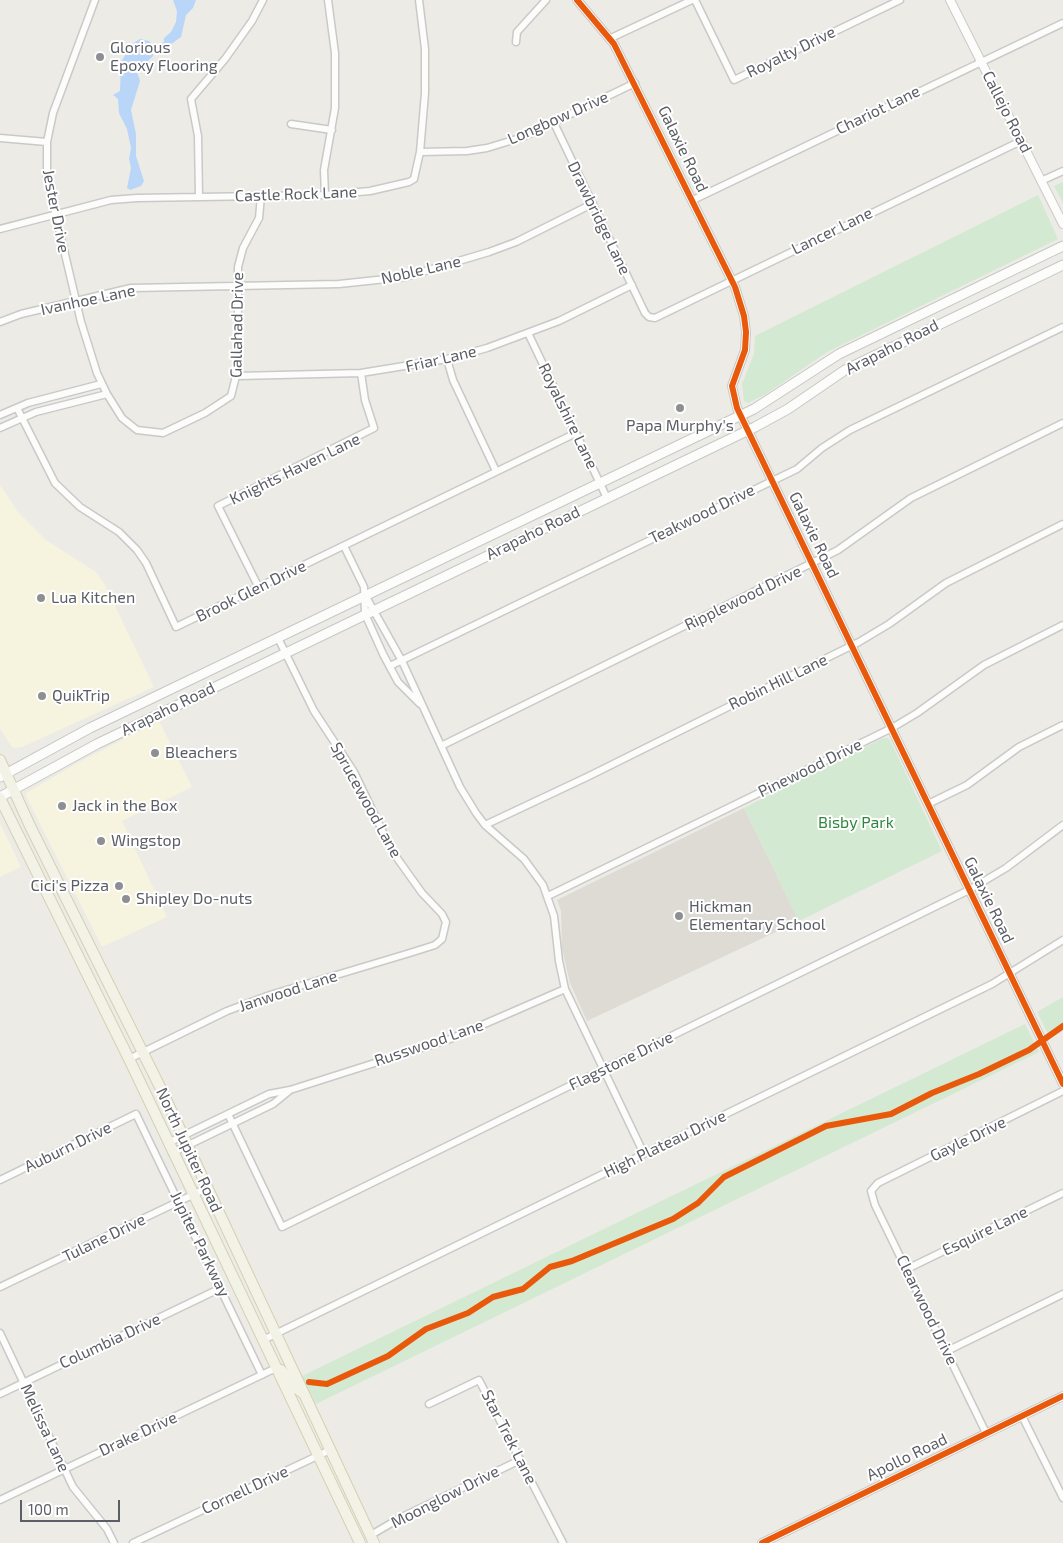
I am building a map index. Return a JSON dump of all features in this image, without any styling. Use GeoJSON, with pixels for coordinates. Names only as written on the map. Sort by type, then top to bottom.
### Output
{"type":"FeatureCollection","features":[{"type":"Feature","properties":{"kind":"main road","name":"Arapaho Road"},"geometry":{"type":"LineString","coordinates":[[3,775],[90,728],[741,415],[778,395],[839,354],[1063,246]]}},
{"type":"Feature","properties":{"kind":"main road","name":"Arapaho Road"},"geometry":{"type":"LineString","coordinates":[[0,798],[97,744],[168,709],[748,431],[788,409],[845,370],[1063,265]]}},
{"type":"Feature","properties":{"kind":"main road"},"geometry":{"type":"LineString","coordinates":[[160,695],[168,709]]}},
{"type":"Feature","properties":{"kind":"main road","name":"North Jupiter Road"},"geometry":{"type":"LineString","coordinates":[[0,760],[3,775],[13,790],[64,891],[182,1136],[192,1144],[207,1188],[330,1450],[365,1541]]}},
{"type":"Feature","properties":{"kind":"main road","name":"North Jupiter Road"},"geometry":{"type":"LineString","coordinates":[[0,798],[128,1059],[318,1456],[365,1541]]}},
{"type":"Feature","properties":{"kind":"main road"},"geometry":{"type":"LineString","coordinates":[[49,897],[64,891]]}},
{"type":"Feature","properties":{"kind":"main road"},"geometry":{"type":"LineString","coordinates":[[93,950],[83,968],[104,975]]}},
{"type":"Feature","properties":{"kind":"main road"},"geometry":{"type":"LineString","coordinates":[[276,1368],[282,1370],[293,1386],[304,1394]]}},
{"type":"Feature","properties":{"kind":"street","name":"Jester Drive"},"geometry":{"type":"LineString","coordinates":[[96,0],[63,82],[53,113],[47,142],[47,178],[54,214],[87,344],[106,394]]}},
{"type":"Feature","properties":{"kind":"street"},"geometry":{"type":"LineString","coordinates":[[199,197],[198,136],[191,99],[225,59],[252,21],[263,0]]}},
{"type":"Feature","properties":{"kind":"street"},"geometry":{"type":"LineString","coordinates":[[325,195],[324,170],[335,108],[336,53],[328,0]]}},
{"type":"Feature","properties":{"kind":"street","name":"Castle Rock Lane"},"geometry":{"type":"LineString","coordinates":[[0,229],[111,200],[325,195],[370,191],[409,182],[414,179],[420,152],[425,93],[425,49],[419,0]]}},
{"type":"Feature","properties":{"kind":"street"},"geometry":{"type":"LineString","coordinates":[[516,42],[517,32],[546,0]]}},
{"type":"Feature","properties":{"kind":"street","name":"Galaxie Road"},"geometry":{"type":"LineString","coordinates":[[577,0],[611,38],[636,83],[731,280],[740,303],[746,332],[745,350],[732,386],[734,400],[1063,1084]]}},
{"type":"Feature","properties":{"kind":"street"},"geometry":{"type":"LineString","coordinates":[[611,38],[693,0]]}},
{"type":"Feature","properties":{"kind":"street","name":"Royalty Drive"},"geometry":{"type":"LineString","coordinates":[[693,0],[734,80],[900,0]]}},
{"type":"Feature","properties":{"kind":"street","name":"Callejo Road"},"geometry":{"type":"LineString","coordinates":[[950,0],[1063,224]]}},
{"type":"Feature","properties":{"kind":"street","name":"Chariot Lane"},"geometry":{"type":"LineString","coordinates":[[693,200],[981,60],[1063,23]]}},
{"type":"Feature","properties":{"kind":"street","name":"Longbow Drive"},"geometry":{"type":"LineString","coordinates":[[420,152],[442,153],[486,148],[523,137],[636,83]]}},
{"type":"Feature","properties":{"kind":"street","name":"Drawbridge Lane"},"geometry":{"type":"LineString","coordinates":[[554,123],[645,313]]}},
{"type":"Feature","properties":{"kind":"street"},"geometry":{"type":"LineString","coordinates":[[291,124],[332,130]]}},
{"type":"Feature","properties":{"kind":"street"},"geometry":{"type":"LineString","coordinates":[[0,138],[47,142]]}},
{"type":"Feature","properties":{"kind":"street","name":"Lancer Lane"},"geometry":{"type":"LineString","coordinates":[[645,313],[648,317],[660,317],[731,280],[1021,141]]}},
{"type":"Feature","properties":{"kind":"street"},"geometry":{"type":"LineString","coordinates":[[1042,181],[1063,171]]}},
{"type":"Feature","properties":{"kind":"street","name":"Gallahad Drive"},"geometry":{"type":"LineString","coordinates":[[106,394],[127,423],[146,432],[163,433],[225,402],[231,396],[238,376],[237,287],[239,258],[257,224],[261,196]]}},
{"type":"Feature","properties":{"kind":"street","name":"Noble Lane"},"geometry":{"type":"LineString","coordinates":[[237,287],[339,284],[405,277],[516,242],[592,204]]}},
{"type":"Feature","properties":{"kind":"street","name":"Friar Lane"},"geometry":{"type":"LineString","coordinates":[[238,376],[361,373],[396,369],[447,359],[487,348],[569,317],[632,286]]}},
{"type":"Feature","properties":{"kind":"street","name":"Ivanhoe Lane"},"geometry":{"type":"LineString","coordinates":[[0,322],[76,300],[131,288],[237,287]]}},
{"type":"Feature","properties":{"kind":"street","name":"Teakwood Drive"},"geometry":{"type":"LineString","coordinates":[[390,666],[797,469],[822,448],[850,430],[1063,327]]}},
{"type":"Feature","properties":{"kind":"street","name":"Royalshire Lane"},"geometry":{"type":"LineString","coordinates":[[528,333],[607,498]]}},
{"type":"Feature","properties":{"kind":"street"},"geometry":{"type":"LineString","coordinates":[[447,359],[453,380],[496,471]]}},
{"type":"Feature","properties":{"kind":"street","name":"Knights Haven Lane"},"geometry":{"type":"LineString","coordinates":[[258,588],[218,506],[374,428],[365,400],[361,373]]}},
{"type":"Feature","properties":{"kind":"street"},"geometry":{"type":"LineString","coordinates":[[0,415],[53,395],[102,384]]}},
{"type":"Feature","properties":{"kind":"street"},"geometry":{"type":"LineString","coordinates":[[0,428],[60,405],[106,394]]}},
{"type":"Feature","properties":{"kind":"street","name":"Brook Glen Drive"},"geometry":{"type":"LineString","coordinates":[[17,408],[55,483],[80,507],[119,532],[138,550],[150,570],[176,627],[576,433]]}},
{"type":"Feature","properties":{"kind":"street","name":"Ripplewood Drive"},"geometry":{"type":"LineString","coordinates":[[441,746],[838,550],[911,498],[1063,423]]}},
{"type":"Feature","properties":{"kind":"street","name":"Robin Hill Lane"},"geometry":{"type":"LineString","coordinates":[[485,825],[587,777],[851,645],[889,624],[946,583],[1063,524]]}},
{"type":"Feature","properties":{"kind":"street"},"geometry":{"type":"LineString","coordinates":[[344,546],[364,586],[365,614],[390,666],[398,682],[420,704]]}},
{"type":"Feature","properties":{"kind":"street"},"geometry":{"type":"LineString","coordinates":[[365,595],[375,609],[402,660],[420,704],[460,786],[485,825],[524,859],[537,875],[548,896],[565,989],[602,1070],[644,1154]]}},
{"type":"Feature","properties":{"kind":"street","name":"Pinewood Drive"},"geometry":{"type":"LineString","coordinates":[[548,896],[892,728],[917,713],[984,665],[1063,625]]}},
{"type":"Feature","properties":{"kind":"street","name":"Sprucewood Lane"},"geometry":{"type":"LineString","coordinates":[[278,638],[314,711],[354,772],[392,851],[417,886],[442,914],[446,922],[445,930]]}},
{"type":"Feature","properties":{"kind":"street"},"geometry":{"type":"LineString","coordinates":[[928,804],[967,785],[1019,747],[1063,725]]}},
{"type":"Feature","properties":{"kind":"street","name":"Flagstone Drive"},"geometry":{"type":"LineString","coordinates":[[228,1114],[282,1227],[969,890],[1006,868],[1063,825]]}},
{"type":"Feature","properties":{"kind":"street","name":"Janwood Lane"},"geometry":{"type":"LineString","coordinates":[[128,1059],[227,1011],[261,998],[435,945],[442,939],[445,930]]}},
{"type":"Feature","properties":{"kind":"street","name":"High Plateau Drive"},"geometry":{"type":"LineString","coordinates":[[262,1340],[992,984],[1063,940]]}},
{"type":"Feature","properties":{"kind":"street","name":"Russwood Lane"},"geometry":{"type":"LineString","coordinates":[[168,1143],[269,1094],[290,1090],[450,1039],[565,989]]}},
{"type":"Feature","properties":{"kind":"street","name":"Russwood Lane"},"geometry":{"type":"LineString","coordinates":[[172,1153],[273,1104],[290,1090]]}},
{"type":"Feature","properties":{"kind":"street","name":"Gayle Drive"},"geometry":{"type":"LineString","coordinates":[[872,1187],[1063,1091]]}},
{"type":"Feature","properties":{"kind":"street","name":"Auburn Drive"},"geometry":{"type":"LineString","coordinates":[[0,1180],[136,1114]]}},
{"type":"Feature","properties":{"kind":"street","name":"Jupiter Parkway"},"geometry":{"type":"LineString","coordinates":[[136,1114],[262,1375]]}},
{"type":"Feature","properties":{"kind":"street","name":"Clearwood Drive"},"geometry":{"type":"LineString","coordinates":[[872,1187],[871,1196],[948,1351],[986,1433]]}},
{"type":"Feature","properties":{"kind":"street","name":"Tulane Drive"},"geometry":{"type":"LineString","coordinates":[[0,1287],[207,1188]]}},
{"type":"Feature","properties":{"kind":"street","name":"Esquire Lane"},"geometry":{"type":"LineString","coordinates":[[907,1269],[1063,1193]]}},
{"type":"Feature","properties":{"kind":"street","name":"Columbia Drive"},"geometry":{"type":"LineString","coordinates":[[0,1394],[221,1288]]}},
{"type":"Feature","properties":{"kind":"street"},"geometry":{"type":"LineString","coordinates":[[948,1351],[1063,1294]]}},
{"type":"Feature","properties":{"kind":"street","name":"Melissa Lane"},"geometry":{"type":"LineString","coordinates":[[0,1333],[82,1501],[94,1512],[114,1543]]}},
{"type":"Feature","properties":{"kind":"street","name":"Drake Drive"},"geometry":{"type":"LineString","coordinates":[[0,1500],[276,1368]]}},
{"type":"Feature","properties":{"kind":"street","name":"Star Trek Lane"},"geometry":{"type":"LineString","coordinates":[[429,1404],[479,1380],[560,1542]]}},
{"type":"Feature","properties":{"kind":"street","name":"Apollo Road"},"geometry":{"type":"LineString","coordinates":[[762,1543],[1063,1396]]}},
{"type":"Feature","properties":{"kind":"street"},"geometry":{"type":"LineString","coordinates":[[1022,1416],[1063,1498]]}},
{"type":"Feature","properties":{"kind":"street","name":"Cornell Drive"},"geometry":{"type":"LineString","coordinates":[[133,1543],[330,1450]]}},
{"type":"Feature","properties":{"kind":"street","name":"Moonglow Drive"},"geometry":{"type":"LineString","coordinates":[[365,1541],[400,1518],[520,1460]]}},
{"type":"Feature","properties":{"kind":"shaded area"},"geometry":{"type":"Polygon","coordinates":[[[0,485],[18,512],[46,540],[96,572],[104,583],[154,687],[22,747],[13,748],[0,729],[0,485]]]}},
{"type":"Feature","properties":{"kind":"shaded area"},"geometry":{"type":"Polygon","coordinates":[[[159,721],[192,787],[122,821],[167,917],[102,947],[26,793],[81,761],[159,721]]]}},
{"type":"Feature","properties":{"kind":"shaded area","name":"Hickman Elementary School"},"geometry":{"type":"Polygon","coordinates":[[[744,808],[799,921],[587,1021],[570,983],[562,948],[561,911],[557,900],[744,808]]]}},
{"type":"Feature","properties":{"kind":"shaded area"},"geometry":{"type":"Polygon","coordinates":[[[0,823],[21,867],[0,877],[0,823]]]}},
{"type":"Feature","properties":{"kind":"green space"},"geometry":{"type":"Polygon","coordinates":[[[1063,182],[1063,203],[1054,186],[1063,182]]]}},
{"type":"Feature","properties":{"kind":"green space"},"geometry":{"type":"Polygon","coordinates":[[[1038,195],[1058,239],[827,352],[766,394],[748,403],[744,401],[742,384],[754,354],[755,336],[1038,195]]]}},
{"type":"Feature","properties":{"kind":"green space","name":"Bisby Park"},"geometry":{"type":"Polygon","coordinates":[[[883,738],[888,738],[891,742],[942,851],[799,921],[744,808],[883,738]]]}},
{"type":"Feature","properties":{"kind":"green space"},"geometry":{"type":"Polygon","coordinates":[[[1063,997],[1063,1031],[1050,1038],[1037,1012],[1063,997]]]}},
{"type":"Feature","properties":{"kind":"green space"},"geometry":{"type":"Polygon","coordinates":[[[1025,1024],[1039,1052],[316,1404],[302,1376],[1025,1024]]]}},
{"type":"Feature","properties":{"kind":"water"},"geometry":{"type":"Polygon","coordinates":[[[173,0],[196,0],[193,8],[186,15],[181,37],[167,47],[164,44],[155,48],[153,56],[136,69],[140,81],[131,110],[136,134],[136,156],[144,181],[141,186],[130,190],[127,188],[131,168],[129,159],[131,148],[127,129],[119,113],[118,99],[113,95],[120,91],[121,62],[132,44],[140,39],[149,41],[154,46],[164,42],[164,38],[171,32],[176,22],[177,11],[173,0]]]}},
{"type":"Feature","properties":{"kind":"cycle path"},"geometry":{"type":"LineString","coordinates":[[577,0],[614,44],[735,287],[744,316],[746,332],[745,350],[732,386],[737,408],[1063,1084]]}},
{"type":"Feature","properties":{"kind":"cycle path"},"geometry":{"type":"LineString","coordinates":[[309,1382],[327,1384],[388,1356],[426,1329],[468,1313],[493,1297],[523,1289],[550,1267],[572,1261],[673,1219],[698,1203],[724,1177],[826,1126],[891,1114],[932,1093],[979,1074],[1029,1050],[1063,1026]]}},
{"type":"Feature","properties":{"kind":"cycle path"},"geometry":{"type":"LineString","coordinates":[[762,1543],[1063,1396]]}},
{"type":"Feature","properties":{"kind":"place","name":"Glorious Epoxy Flooring"},"geometry":{"type":"Point","coordinates":[100,57]}},
{"type":"Feature","properties":{"kind":"place","name":"Papa Murphy's"},"geometry":{"type":"Point","coordinates":[680,408]}},
{"type":"Feature","properties":{"kind":"place","name":"Lua Kitchen"},"geometry":{"type":"Point","coordinates":[41,598]}},
{"type":"Feature","properties":{"kind":"place","name":"QuikTrip"},"geometry":{"type":"Point","coordinates":[42,696]}},
{"type":"Feature","properties":{"kind":"place","name":"Bleachers"},"geometry":{"type":"Point","coordinates":[155,753]}},
{"type":"Feature","properties":{"kind":"place","name":"Jack in the Box"},"geometry":{"type":"Point","coordinates":[62,806]}},
{"type":"Feature","properties":{"kind":"place","name":"Wingstop"},"geometry":{"type":"Point","coordinates":[101,841]}},
{"type":"Feature","properties":{"kind":"place","name":"Cici's Pizza"},"geometry":{"type":"Point","coordinates":[119,886]}},
{"type":"Feature","properties":{"kind":"place","name":"Shipley Do-nuts"},"geometry":{"type":"Point","coordinates":[126,899]}},
{"type":"Feature","properties":{"kind":"place","name":"Hickman Elementary School"},"geometry":{"type":"Point","coordinates":[679,916]}}]}
